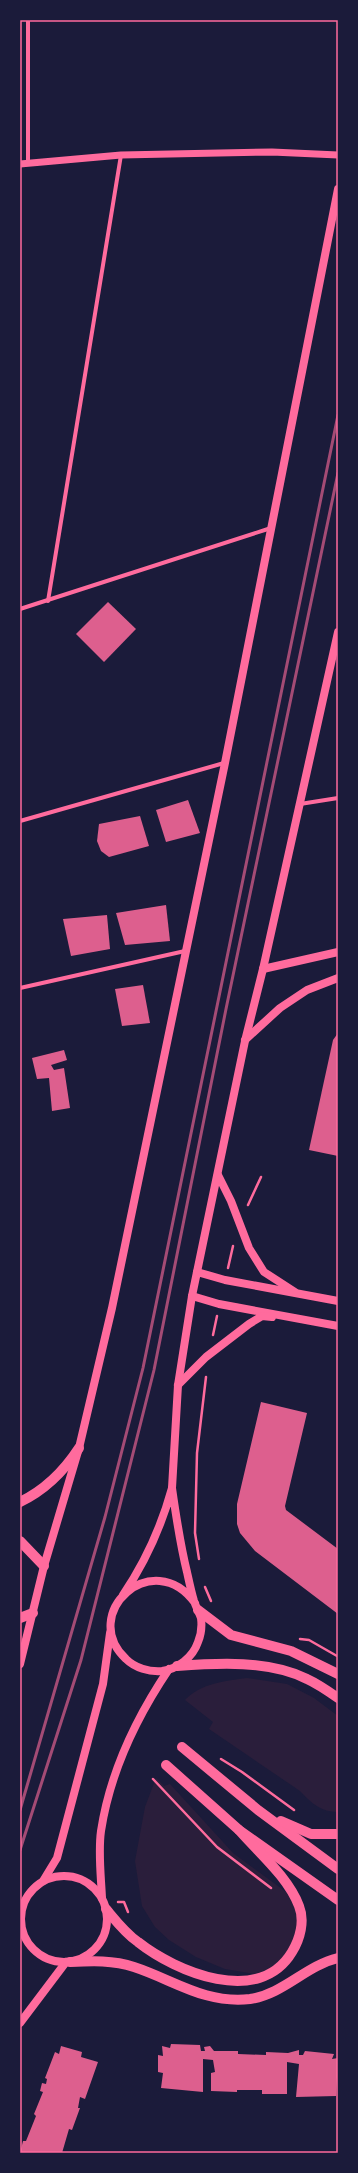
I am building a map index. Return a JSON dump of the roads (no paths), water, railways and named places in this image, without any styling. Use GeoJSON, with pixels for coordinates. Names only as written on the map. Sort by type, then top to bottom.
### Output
{"type":"FeatureCollection","features":[{"type":"Feature","properties":{"kind":"main road"},"geometry":{"type":"LineString","coordinates":[[20,1664],[44,1566],[79,1448],[113,1301],[225,763],[338,189]]}},
{"type":"Feature","properties":{"kind":"main road"},"geometry":{"type":"LineString","coordinates":[[43,1881],[58,1858],[103,1684],[114,1610],[141,1568],[153,1544],[165,1514],[172,1488],[178,1386],[192,1296],[245,1041],[263,969],[338,632]]}},
{"type":"Feature","properties":{"kind":"main road"},"geometry":{"type":"LineString","coordinates":[[263,969],[338,952]]}},
{"type":"Feature","properties":{"kind":"main road"},"geometry":{"type":"LineString","coordinates":[[245,1041],[280,1008],[291,1000],[307,990],[338,978]]}},
{"type":"Feature","properties":{"kind":"main road"},"geometry":{"type":"LineString","coordinates":[[218,1175],[231,1201],[248,1248],[264,1272],[295,1292]]}},
{"type":"Feature","properties":{"kind":"main road"},"geometry":{"type":"LineString","coordinates":[[197,1272],[225,1280],[338,1301]]}},
{"type":"Feature","properties":{"kind":"main road"},"geometry":{"type":"LineString","coordinates":[[192,1296],[219,1304],[338,1326]]}},
{"type":"Feature","properties":{"kind":"main road"},"geometry":{"type":"LineString","coordinates":[[178,1386],[206,1357],[262,1316],[292,1317]]}},
{"type":"Feature","properties":{"kind":"main road"},"geometry":{"type":"LineString","coordinates":[[20,1502],[39,1491],[60,1474],[79,1448]]}},
{"type":"Feature","properties":{"kind":"main road"},"geometry":{"type":"LineString","coordinates":[[20,2023],[68,1962],[82,1958],[93,1951],[102,1941],[106,1929],[101,1832],[117,1769],[142,1711],[173,1668],[189,1656],[198,1642],[201,1626],[183,1557],[172,1488]]}},
{"type":"Feature","properties":{"kind":"main road"},"geometry":{"type":"LineString","coordinates":[[20,1541],[44,1566]]}},
{"type":"Feature","properties":{"kind":"main road"},"geometry":{"type":"LineString","coordinates":[[123,1595],[140,1584],[161,1581],[180,1588],[196,1606],[231,1635],[291,1651],[338,1674]]}},
{"type":"Feature","properties":{"kind":"main road"},"geometry":{"type":"LineString","coordinates":[[20,1618],[32,1613]]}},
{"type":"Feature","properties":{"kind":"main road"},"geometry":{"type":"LineString","coordinates":[[111,1627],[117,1648],[132,1664],[147,1670],[214,1664],[273,1669],[306,1678],[338,1698]]}},
{"type":"Feature","properties":{"kind":"main road"},"geometry":{"type":"LineString","coordinates":[[182,1747],[258,1810],[338,1869]]}},
{"type":"Feature","properties":{"kind":"main road"},"geometry":{"type":"LineString","coordinates":[[166,1765],[239,1830],[338,1900]]}},
{"type":"Feature","properties":{"kind":"main road"},"geometry":{"type":"LineString","coordinates":[[258,1810],[294,1828],[311,1834],[338,1834]]}},
{"type":"Feature","properties":{"kind":"main road"},"geometry":{"type":"LineString","coordinates":[[239,1830],[284,1882],[299,1906],[302,1926],[297,1944],[284,1963],[276,1970],[254,1979],[232,1981],[206,1976],[178,1967],[137,1942],[104,1904],[90,1884],[79,1878],[67,1875],[54,1876],[33,1888],[25,1900],[21,1915],[24,1936],[30,1945],[48,1959],[68,1962],[104,1961],[120,1963],[135,1967],[191,1991],[213,1997],[238,1999],[258,1997],[277,1991],[318,1965],[338,1958]]}},
{"type":"Feature","properties":{"kind":"street"},"geometry":{"type":"LineString","coordinates":[[28,20],[28,164]]}},
{"type":"Feature","properties":{"kind":"street"},"geometry":{"type":"LineString","coordinates":[[20,164],[121,155],[272,152],[338,155]]}},
{"type":"Feature","properties":{"kind":"street"},"geometry":{"type":"LineString","coordinates":[[48,600],[121,155]]}},
{"type":"Feature","properties":{"kind":"street"},"geometry":{"type":"LineString","coordinates":[[20,609],[272,528]]}},
{"type":"Feature","properties":{"kind":"street"},"geometry":{"type":"LineString","coordinates":[[20,821],[225,763]]}},
{"type":"Feature","properties":{"kind":"street"},"geometry":{"type":"LineString","coordinates":[[300,804],[338,798]]}},
{"type":"Feature","properties":{"kind":"street"},"geometry":{"type":"LineString","coordinates":[[20,988],[185,951]]}},
{"type":"Feature","properties":{"kind":"railway"},"geometry":{"type":"LineString","coordinates":[[20,1810],[105,1517],[143,1368],[338,415]]}},
{"type":"Feature","properties":{"kind":"railway"},"geometry":{"type":"LineString","coordinates":[[20,1850],[81,1660],[154,1370],[226,1009],[338,473]]}}]}
